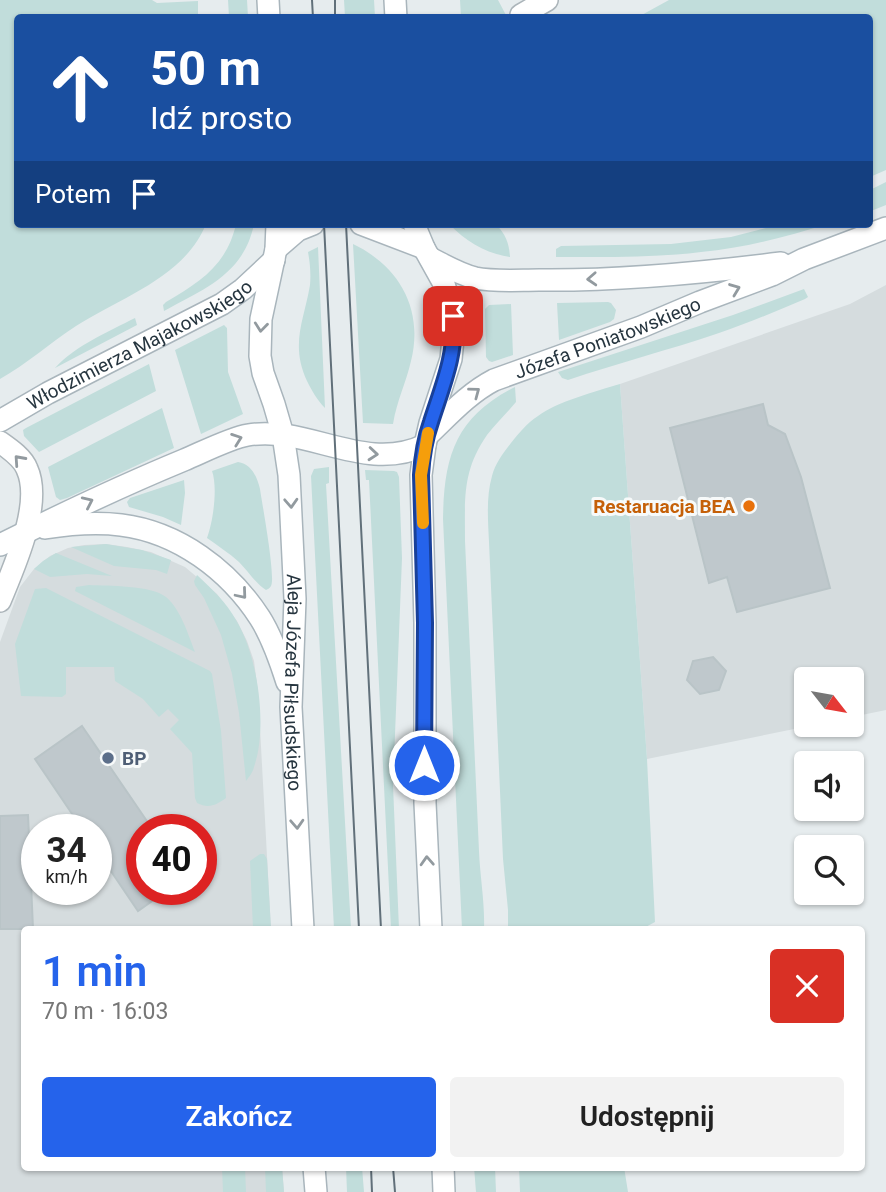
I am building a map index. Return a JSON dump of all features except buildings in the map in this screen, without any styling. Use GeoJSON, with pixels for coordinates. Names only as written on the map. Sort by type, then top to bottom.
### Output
{"type":"FeatureCollection","features":[{"type":"Feature","properties":{"kind":"street"},"geometry":{"type":"LineString","coordinates":[[523,14],[547,0]]}},
{"type":"Feature","properties":{"kind":"street","name":"Aleja Józefa Piłsudskiego"},"geometry":{"type":"LineString","coordinates":[[277,228],[275,254],[261,319],[260,356],[282,435],[289,475],[295,586],[291,707],[303,926]]}},
{"type":"Feature","properties":{"kind":"street","name":"Włodzimierza Majakowskiego"},"geometry":{"type":"LineString","coordinates":[[0,421],[48,393],[222,304],[243,289],[298,230],[303,228]]}},
{"type":"Feature","properties":{"kind":"street","name":"Józefa Poniatowskiego"},"geometry":{"type":"LineString","coordinates":[[370,228],[475,278],[561,280],[654,276],[804,260]]}},
{"type":"Feature","properties":{"kind":"street"},"geometry":{"type":"LineString","coordinates":[[416,228],[444,284],[454,329],[451,359],[426,441],[421,475],[425,623],[424,765],[430,926]]}},
{"type":"Feature","properties":{"kind":"street","name":"Józefa Poniatowskiego"},"geometry":{"type":"LineString","coordinates":[[426,441],[460,403],[494,380],[641,327],[886,228]]}},
{"type":"Feature","properties":{"kind":"street"},"geometry":{"type":"LineString","coordinates":[[0,545],[164,468],[249,435],[282,435],[345,450],[387,455],[404,453],[426,441]]}},
{"type":"Feature","properties":{"kind":"street"},"geometry":{"type":"LineString","coordinates":[[0,442],[20,458],[27,468],[32,501],[26,531],[0,601]]}},
{"type":"Feature","properties":{"kind":"street"},"geometry":{"type":"LineString","coordinates":[[26,531],[74,525],[122,525],[163,537],[191,550],[229,579],[261,619],[280,661],[291,707]]}},
{"type":"Feature","properties":{"kind":"street"},"geometry":{"type":"LineString","coordinates":[[314,1171],[316,1192]]}},
{"type":"Feature","properties":{"kind":"street"},"geometry":{"type":"LineString","coordinates":[[443,1171],[444,1192]]}},
{"type":"Feature","properties":{"kind":"shaded area"},"geometry":{"type":"Polygon","coordinates":[[[886,285],[886,710],[864,715],[864,667],[794,667],[794,729],[647,759],[620,384],[850,304],[886,285]]]}},
{"type":"Feature","properties":{"kind":"shaded area"},"geometry":{"type":"Polygon","coordinates":[[[106,544],[151,552],[185,567],[217,594],[237,621],[254,661],[258,692],[271,926],[21,926],[21,1171],[282,1171],[284,1192],[0,1192],[0,642],[20,587],[34,569],[50,556],[68,548],[106,544]]]}},
{"type":"Feature","properties":{"kind":"green space"},"geometry":{"type":"Polygon","coordinates":[[[0,0],[152,0],[157,3],[198,1],[198,14],[14,14],[14,228],[204,228],[183,258],[167,272],[76,326],[0,379],[0,0]]]}},
{"type":"Feature","properties":{"kind":"green space"},"geometry":{"type":"Polygon","coordinates":[[[228,0],[247,0],[248,14],[229,14],[228,0]]]}},
{"type":"Feature","properties":{"kind":"green space"},"geometry":{"type":"Polygon","coordinates":[[[344,0],[374,0],[375,14],[345,14],[344,0]]]}},
{"type":"Feature","properties":{"kind":"green space"},"geometry":{"type":"Polygon","coordinates":[[[460,0],[498,0],[505,14],[461,14],[460,0]]]}},
{"type":"Feature","properties":{"kind":"green space"},"geometry":{"type":"Polygon","coordinates":[[[669,0],[886,0],[886,170],[873,176],[873,14],[643,14],[669,0]]]}},
{"type":"Feature","properties":{"kind":"green space"},"geometry":{"type":"Polygon","coordinates":[[[886,182],[886,205],[873,210],[873,188],[886,182]]]}},
{"type":"Feature","properties":{"kind":"green space"},"geometry":{"type":"Polygon","coordinates":[[[235,228],[253,228],[249,241],[232,268],[207,287],[164,311],[163,305],[166,302],[210,271],[226,251],[235,228]]]}},
{"type":"Feature","properties":{"kind":"green space"},"geometry":{"type":"Polygon","coordinates":[[[454,228],[499,228],[506,239],[510,257],[492,253],[454,228]]]}},
{"type":"Feature","properties":{"kind":"green space"},"geometry":{"type":"Polygon","coordinates":[[[766,228],[813,228],[733,248],[683,254],[556,257],[556,249],[561,246],[671,244],[731,237],[766,228]]]}},
{"type":"Feature","properties":{"kind":"green space"},"geometry":{"type":"Polygon","coordinates":[[[353,244],[383,264],[395,277],[404,291],[414,324],[409,369],[393,424],[363,423],[353,244]]]}},
{"type":"Feature","properties":{"kind":"green space"},"geometry":{"type":"Polygon","coordinates":[[[318,247],[325,408],[307,381],[299,355],[300,333],[310,285],[308,252],[318,247]]]}},
{"type":"Feature","properties":{"kind":"green space"},"geometry":{"type":"Polygon","coordinates":[[[804,289],[808,297],[805,299],[719,333],[568,380],[562,378],[558,372],[733,315],[804,289]]]}},
{"type":"Feature","properties":{"kind":"green space"},"geometry":{"type":"Polygon","coordinates":[[[608,302],[616,310],[614,319],[559,340],[557,303],[608,302]]]}},
{"type":"Feature","properties":{"kind":"green space"},"geometry":{"type":"Polygon","coordinates":[[[511,304],[513,355],[489,361],[486,357],[485,309],[489,305],[511,304]]]}},
{"type":"Feature","properties":{"kind":"green space"},"geometry":{"type":"Polygon","coordinates":[[[135,318],[137,325],[55,368],[82,346],[135,318]]]}},
{"type":"Feature","properties":{"kind":"green space"},"geometry":{"type":"Polygon","coordinates":[[[224,325],[227,328],[228,372],[243,414],[201,434],[175,350],[224,325]]]}},
{"type":"Feature","properties":{"kind":"green space"},"geometry":{"type":"Polygon","coordinates":[[[149,364],[156,391],[39,452],[24,436],[23,430],[26,428],[149,364]]]}},
{"type":"Feature","properties":{"kind":"green space"},"geometry":{"type":"Polygon","coordinates":[[[620,384],[647,759],[655,922],[648,926],[508,926],[488,525],[490,484],[502,455],[534,419],[546,411],[620,384]]]}},
{"type":"Feature","properties":{"kind":"green space"},"geometry":{"type":"Polygon","coordinates":[[[515,387],[516,402],[487,435],[473,461],[465,498],[484,926],[462,926],[444,496],[446,476],[457,440],[479,411],[515,387]]]}},
{"type":"Feature","properties":{"kind":"green space"},"geometry":{"type":"Polygon","coordinates":[[[162,408],[174,448],[67,498],[60,500],[56,497],[48,467],[162,408]]]}},
{"type":"Feature","properties":{"kind":"green space"},"geometry":{"type":"Polygon","coordinates":[[[238,462],[253,471],[260,489],[272,569],[271,586],[266,590],[239,562],[207,538],[214,505],[215,486],[212,471],[238,462]]]}},
{"type":"Feature","properties":{"kind":"green space"},"geometry":{"type":"Polygon","coordinates":[[[329,467],[329,483],[326,484],[351,926],[334,926],[311,476],[314,469],[329,467]]]}},
{"type":"Feature","properties":{"kind":"green space"},"geometry":{"type":"Polygon","coordinates":[[[365,470],[394,471],[399,477],[402,558],[393,785],[399,926],[391,926],[369,480],[366,480],[365,470]]]}},
{"type":"Feature","properties":{"kind":"green space"},"geometry":{"type":"Polygon","coordinates":[[[184,480],[181,525],[129,507],[127,502],[130,498],[184,480]]]}},
{"type":"Feature","properties":{"kind":"green space"},"geometry":{"type":"Polygon","coordinates":[[[106,544],[142,550],[171,560],[167,574],[156,570],[114,566],[71,547],[106,544]]]}},
{"type":"Feature","properties":{"kind":"green space"},"geometry":{"type":"Polygon","coordinates":[[[56,553],[112,576],[87,574],[50,577],[34,569],[56,553]]]}},
{"type":"Feature","properties":{"kind":"green space"},"geometry":{"type":"Polygon","coordinates":[[[197,575],[236,620],[244,635],[255,672],[260,732],[253,769],[246,781],[232,674],[221,635],[195,585],[197,575]]]}},
{"type":"Feature","properties":{"kind":"green space"},"geometry":{"type":"Polygon","coordinates":[[[89,585],[140,588],[166,597],[180,615],[195,652],[75,591],[76,587],[89,585]]]}},
{"type":"Feature","properties":{"kind":"green space"},"geometry":{"type":"Polygon","coordinates":[[[46,588],[210,671],[221,731],[226,798],[212,805],[197,803],[192,753],[170,729],[179,720],[168,709],[159,717],[143,699],[115,681],[114,667],[66,667],[66,694],[62,697],[21,696],[15,644],[35,589],[46,588]]]}},
{"type":"Feature","properties":{"kind":"green space"},"geometry":{"type":"Polygon","coordinates":[[[260,854],[264,854],[267,859],[271,926],[253,926],[250,861],[260,854]]]}},
{"type":"Feature","properties":{"kind":"green space"},"geometry":{"type":"Polygon","coordinates":[[[222,1171],[245,1171],[246,1192],[223,1192],[222,1171]]]}},
{"type":"Feature","properties":{"kind":"green space"},"geometry":{"type":"Polygon","coordinates":[[[265,1171],[282,1171],[284,1192],[266,1192],[265,1171]]]}},
{"type":"Feature","properties":{"kind":"green space"},"geometry":{"type":"Polygon","coordinates":[[[346,1171],[362,1171],[364,1192],[347,1192],[346,1171]]]}},
{"type":"Feature","properties":{"kind":"green space"},"geometry":{"type":"Polygon","coordinates":[[[474,1171],[495,1171],[496,1192],[476,1192],[474,1171]]]}},
{"type":"Feature","properties":{"kind":"green space"},"geometry":{"type":"Polygon","coordinates":[[[519,1171],[625,1171],[628,1192],[520,1192],[519,1171]]]}},
{"type":"Feature","properties":{"kind":"tram line"},"geometry":{"type":"LineString","coordinates":[[312,0],[313,14]]}},
{"type":"Feature","properties":{"kind":"tram line"},"geometry":{"type":"LineString","coordinates":[[335,0],[335,14]]}},
{"type":"Feature","properties":{"kind":"tram line"},"geometry":{"type":"LineString","coordinates":[[324,228],[359,926]]}},
{"type":"Feature","properties":{"kind":"tram line"},"geometry":{"type":"LineString","coordinates":[[346,228],[381,926]]}},
{"type":"Feature","properties":{"kind":"tram line"},"geometry":{"type":"LineString","coordinates":[[371,1171],[372,1192]]}},
{"type":"Feature","properties":{"kind":"tram line"},"geometry":{"type":"LineString","coordinates":[[393,1171],[395,1192]]}},
{"type":"Feature","properties":{"kind":"slow traffic"},"geometry":{"type":"LineString","coordinates":[[423,523],[421,475],[428,433]]}},
{"type":"Feature","properties":{"kind":"place","name":"Restaruacja BEA"},"geometry":{"type":"Point","coordinates":[749,506]}},
{"type":"Feature","properties":{"kind":"place","name":"BP"},"geometry":{"type":"Point","coordinates":[108,758]}},
{"type":"Feature","properties":{"kind":"route"},"geometry":{"type":"LineString","coordinates":[[424,765],[425,623],[421,475],[430,423],[451,359],[454,343],[453,316]]}}]}
